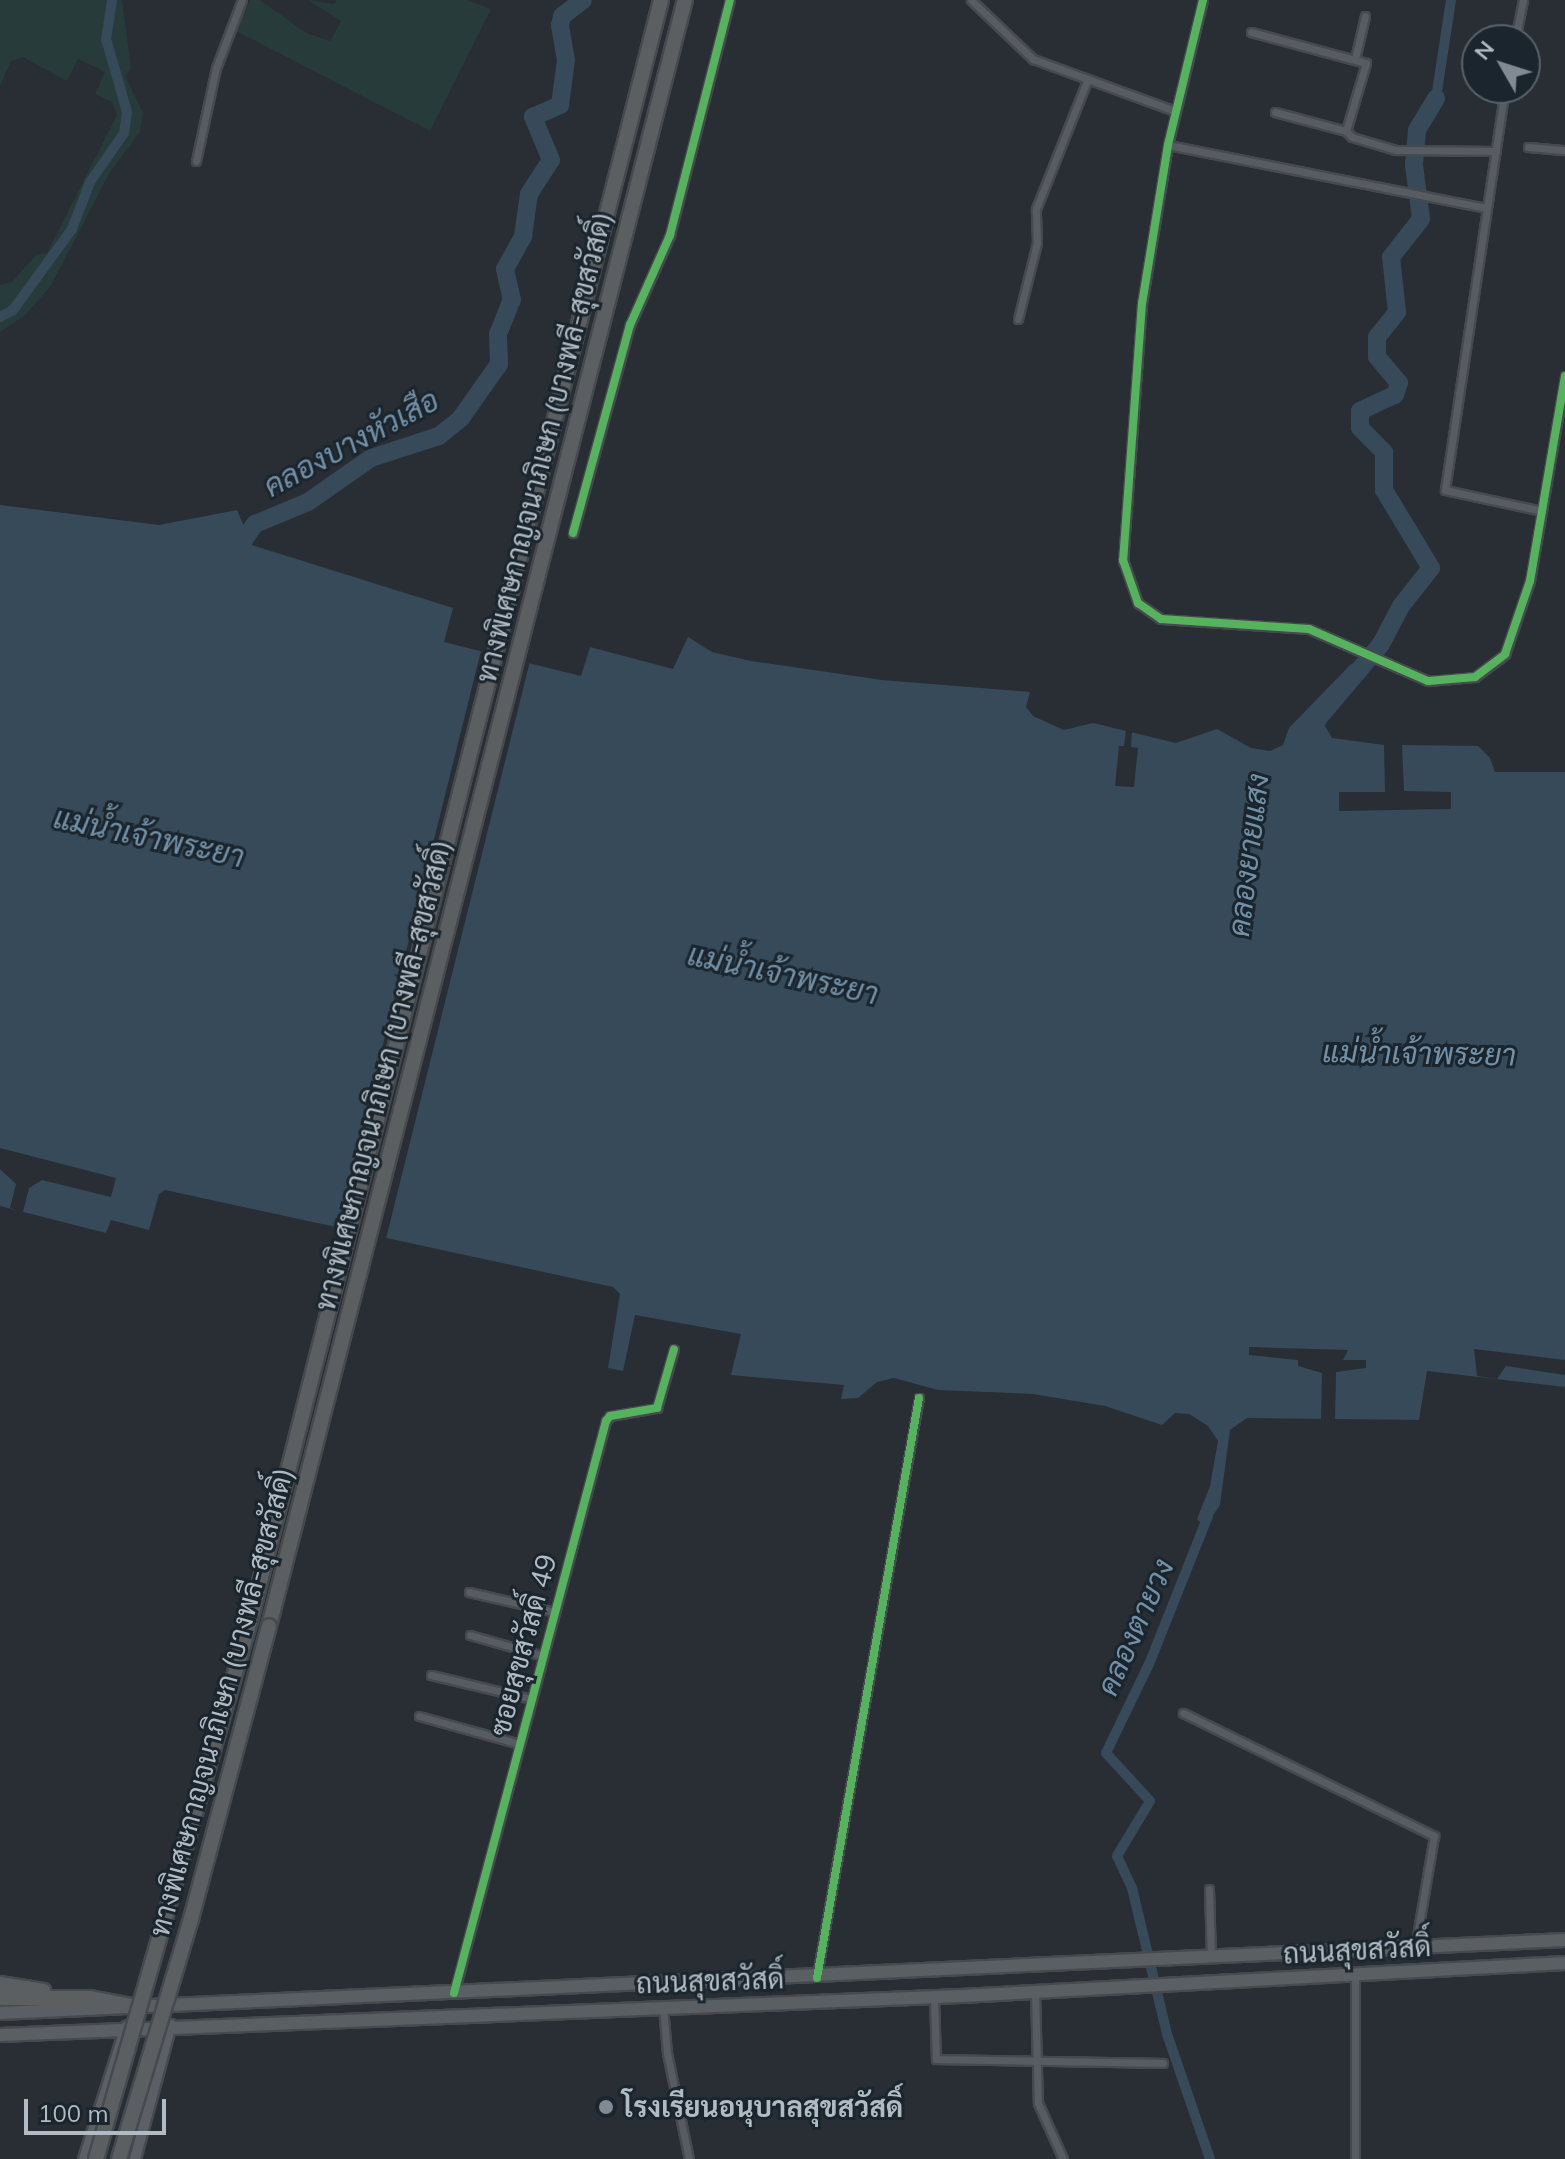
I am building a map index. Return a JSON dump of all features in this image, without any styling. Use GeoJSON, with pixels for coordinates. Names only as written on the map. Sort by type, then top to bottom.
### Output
{"type":"FeatureCollection","features":[{"type":"Feature","properties":{"kind":"highway","name":"ทางพิเศษกาญจนาภิเษก (บางพลี-สุขสวัสดิ์)"},"geometry":{"type":"LineString","coordinates":[[96,2159],[250,1621],[661,0]]}},
{"type":"Feature","properties":{"kind":"highway","name":"ทางพิเศษกาญจนาภิเษก (บางพลี-สุขสวัสดิ์)"},"geometry":{"type":"LineString","coordinates":[[119,2159],[191,1919],[265,1642],[685,0]]}},
{"type":"Feature","properties":{"kind":"highway"},"geometry":{"type":"LineString","coordinates":[[0,1984],[132,2006]]}},
{"type":"Feature","properties":{"kind":"highway"},"geometry":{"type":"LineString","coordinates":[[0,1998],[89,1998]]}},
{"type":"Feature","properties":{"kind":"main road","name":"ถนนสุขสวัสดิ์"},"geometry":{"type":"LineString","coordinates":[[0,2013],[817,1978],[1565,1940]]}},
{"type":"Feature","properties":{"kind":"main road","name":"ถนนสุขสวัสดิ์"},"geometry":{"type":"LineString","coordinates":[[0,2035],[171,2025],[934,1997],[1565,1963]]}},
{"type":"Feature","properties":{"kind":"main road"},"geometry":{"type":"LineString","coordinates":[[1033,1967],[1035,1992]]}},
{"type":"Feature","properties":{"kind":"main road"},"geometry":{"type":"LineString","coordinates":[[84,2159],[132,2006]]}},
{"type":"Feature","properties":{"kind":"main road"},"geometry":{"type":"LineString","coordinates":[[135,2159],[171,2025]]}},
{"type":"Feature","properties":{"kind":"street"},"geometry":{"type":"LineString","coordinates":[[196,161],[216,68],[242,0]]}},
{"type":"Feature","properties":{"kind":"street"},"geometry":{"type":"LineString","coordinates":[[573,533],[630,325],[670,235],[730,0]]}},
{"type":"Feature","properties":{"kind":"street"},"geometry":{"type":"LineString","coordinates":[[1203,0],[1168,145],[1142,303],[1124,547],[1127,580],[1138,603],[1161,619],[1309,629],[1410,677],[1448,683],[1475,677],[1505,654],[1530,581],[1565,376]]}},
{"type":"Feature","properties":{"kind":"street"},"geometry":{"type":"LineString","coordinates":[[1518,24],[1523,0]]}},
{"type":"Feature","properties":{"kind":"street"},"geometry":{"type":"LineString","coordinates":[[974,2],[1033,59],[1175,111]]}},
{"type":"Feature","properties":{"kind":"street"},"geometry":{"type":"LineString","coordinates":[[1355,59],[1365,16]]}},
{"type":"Feature","properties":{"kind":"street"},"geometry":{"type":"LineString","coordinates":[[1251,32],[1355,59],[1367,66],[1346,131]]}},
{"type":"Feature","properties":{"kind":"street"},"geometry":{"type":"LineString","coordinates":[[1018,319],[1037,243],[1036,209],[1087,81]]}},
{"type":"Feature","properties":{"kind":"street"},"geometry":{"type":"LineString","coordinates":[[1503,104],[1445,490],[1542,511]]}},
{"type":"Feature","properties":{"kind":"street"},"geometry":{"type":"LineString","coordinates":[[1275,112],[1346,131],[1355,138],[1408,150],[1496,151]]}},
{"type":"Feature","properties":{"kind":"street"},"geometry":{"type":"LineString","coordinates":[[1168,145],[1487,208]]}},
{"type":"Feature","properties":{"kind":"street"},"geometry":{"type":"LineString","coordinates":[[1528,147],[1565,150]]}},
{"type":"Feature","properties":{"kind":"street","name":"ซอยสุขสวัสดิ์ 49"},"geometry":{"type":"LineString","coordinates":[[454,1993],[606,1421],[610,1416],[657,1408],[674,1349]]}},
{"type":"Feature","properties":{"kind":"street"},"geometry":{"type":"LineString","coordinates":[[817,1978],[919,1398]]}},
{"type":"Feature","properties":{"kind":"street"},"geometry":{"type":"LineString","coordinates":[[469,1592],[555,1612]]}},
{"type":"Feature","properties":{"kind":"street"},"geometry":{"type":"LineString","coordinates":[[470,1635],[543,1656]]}},
{"type":"Feature","properties":{"kind":"street"},"geometry":{"type":"LineString","coordinates":[[431,1675],[532,1699]]}},
{"type":"Feature","properties":{"kind":"street"},"geometry":{"type":"LineString","coordinates":[[1183,1713],[1434,1836],[1415,1948]]}},
{"type":"Feature","properties":{"kind":"street"},"geometry":{"type":"LineString","coordinates":[[419,1716],[520,1744]]}},
{"type":"Feature","properties":{"kind":"street"},"geometry":{"type":"LineString","coordinates":[[1209,1889],[1211,1958]]}},
{"type":"Feature","properties":{"kind":"street"},"geometry":{"type":"LineString","coordinates":[[1355,1974],[1355,2159]]}},
{"type":"Feature","properties":{"kind":"street"},"geometry":{"type":"LineString","coordinates":[[1035,1992],[1041,2113],[1063,2159]]}},
{"type":"Feature","properties":{"kind":"street"},"geometry":{"type":"LineString","coordinates":[[934,1997],[936,2059],[1163,2063]]}},
{"type":"Feature","properties":{"kind":"street"},"geometry":{"type":"LineString","coordinates":[[663,2007],[667,2053],[689,2159]]}},
{"type":"Feature","properties":{"kind":"green space"},"geometry":{"type":"Polygon","coordinates":[[[0,0],[122,0],[131,69],[125,76],[143,113],[140,132],[110,172],[50,287],[24,316],[0,332],[0,285],[12,282],[35,256],[47,253],[117,115],[112,102],[95,94],[105,72],[78,59],[67,81],[23,57],[11,61],[0,86],[0,0]]]}},
{"type":"Feature","properties":{"kind":"green space"},"geometry":{"type":"Polygon","coordinates":[[[250,0],[260,0],[306,33],[330,41],[341,21],[308,0],[334,4],[337,0],[467,0],[491,9],[430,131],[236,31],[250,0]]]}},
{"type":"Feature","properties":{"kind":"water","name":"แม่น้ำเจ้าพระยา"},"geometry":{"type":"Polygon","coordinates":[[[0,505],[159,525],[237,510],[252,545],[453,608],[444,642],[581,676],[590,647],[673,669],[688,637],[712,652],[751,661],[882,680],[1030,692],[1026,707],[1033,716],[1064,730],[1093,723],[1176,743],[1217,729],[1251,748],[1270,751],[1283,745],[1289,728],[1351,664],[1361,669],[1333,702],[1325,726],[1332,738],[1384,745],[1385,792],[1339,792],[1339,811],[1451,809],[1451,792],[1404,791],[1402,745],[1478,746],[1490,758],[1495,772],[1565,772],[1565,1387],[1427,1371],[1419,1420],[1247,1418],[1230,1430],[1220,1505],[1205,1527],[1197,1519],[1210,1486],[1218,1441],[1208,1426],[1189,1414],[1175,1413],[1162,1425],[1105,1406],[1033,1394],[938,1390],[894,1378],[877,1382],[858,1398],[841,1399],[844,1385],[731,1375],[741,1334],[635,1315],[623,1371],[608,1368],[620,1294],[613,1287],[165,1190],[159,1194],[149,1230],[111,1220],[106,1233],[0,1206],[0,505]]]}},
{"type":"Feature","properties":{"kind":"pier"},"geometry":{"type":"Polygon","coordinates":[[[482,647],[531,659],[385,1244],[336,1232],[482,647]]]}},
{"type":"Feature","properties":{"kind":"pier"},"geometry":{"type":"Polygon","coordinates":[[[1126,730],[1132,731],[1131,747],[1138,748],[1134,787],[1115,786],[1119,746],[1124,746],[1126,730]]]}},
{"type":"Feature","properties":{"kind":"pier"},"geometry":{"type":"Polygon","coordinates":[[[0,1148],[116,1178],[111,1197],[42,1180],[29,1188],[23,1212],[10,1208],[16,1184],[0,1169],[0,1148]]]}},
{"type":"Feature","properties":{"kind":"pier"},"geometry":{"type":"Polygon","coordinates":[[[1249,1347],[1348,1350],[1343,1360],[1366,1360],[1366,1368],[1336,1372],[1335,1419],[1321,1419],[1322,1373],[1298,1366],[1298,1360],[1249,1355],[1249,1347]]]}},
{"type":"Feature","properties":{"kind":"pier"},"geometry":{"type":"Polygon","coordinates":[[[1474,1349],[1565,1360],[1565,1375],[1506,1366],[1497,1379],[1477,1376],[1474,1349]]]}},
{"type":"Feature","properties":{"kind":"waterway"},"geometry":{"type":"LineString","coordinates":[[0,317],[13,310],[72,229],[90,182],[124,133],[127,112],[106,39],[112,0]]}},
{"type":"Feature","properties":{"kind":"waterway","name":"คลองบางหัวเสือ"},"geometry":{"type":"LineString","coordinates":[[236,551],[255,524],[308,502],[371,458],[439,436],[461,418],[499,364],[498,334],[512,300],[505,269],[523,236],[529,194],[551,160],[533,117],[560,105],[566,60],[560,25],[562,16],[583,0]]}},
{"type":"Feature","properties":{"kind":"waterway","name":"คลองยายแสง"},"geometry":{"type":"LineString","coordinates":[[1436,98],[1451,0]]}},
{"type":"Feature","properties":{"kind":"waterway","name":"คลองยายแสง"},"geometry":{"type":"LineString","coordinates":[[1316,721],[1381,644],[1401,606],[1431,568],[1384,490],[1384,452],[1360,428],[1360,411],[1395,395],[1399,383],[1377,357],[1377,337],[1397,312],[1391,257],[1421,219],[1414,165],[1417,130],[1436,98]]}},
{"type":"Feature","properties":{"kind":"waterway","name":"คลองตายวง"},"geometry":{"type":"LineString","coordinates":[[1208,1516],[1149,1664],[1106,1753],[1150,1801],[1117,1856],[1132,1888],[1167,2034],[1210,2159]]}},
{"type":"Feature","properties":{"kind":"cycle path"},"geometry":{"type":"LineString","coordinates":[[573,533],[630,325],[670,235],[730,0]]}},
{"type":"Feature","properties":{"kind":"cycle path"},"geometry":{"type":"LineString","coordinates":[[1203,0],[1168,145],[1142,303],[1123,560],[1138,603],[1161,619],[1309,629],[1428,681],[1475,677],[1505,654],[1530,581],[1565,376]]}},
{"type":"Feature","properties":{"kind":"cycle path"},"geometry":{"type":"LineString","coordinates":[[454,1993],[606,1421],[610,1416],[657,1408],[674,1349]]}},
{"type":"Feature","properties":{"kind":"cycle path"},"geometry":{"type":"LineString","coordinates":[[817,1978],[919,1398]]}},
{"type":"Feature","properties":{"kind":"place","name":"โรงเรียนอนุบาลสุขสวัสดิ์"},"geometry":{"type":"Point","coordinates":[606,2107]}}]}
